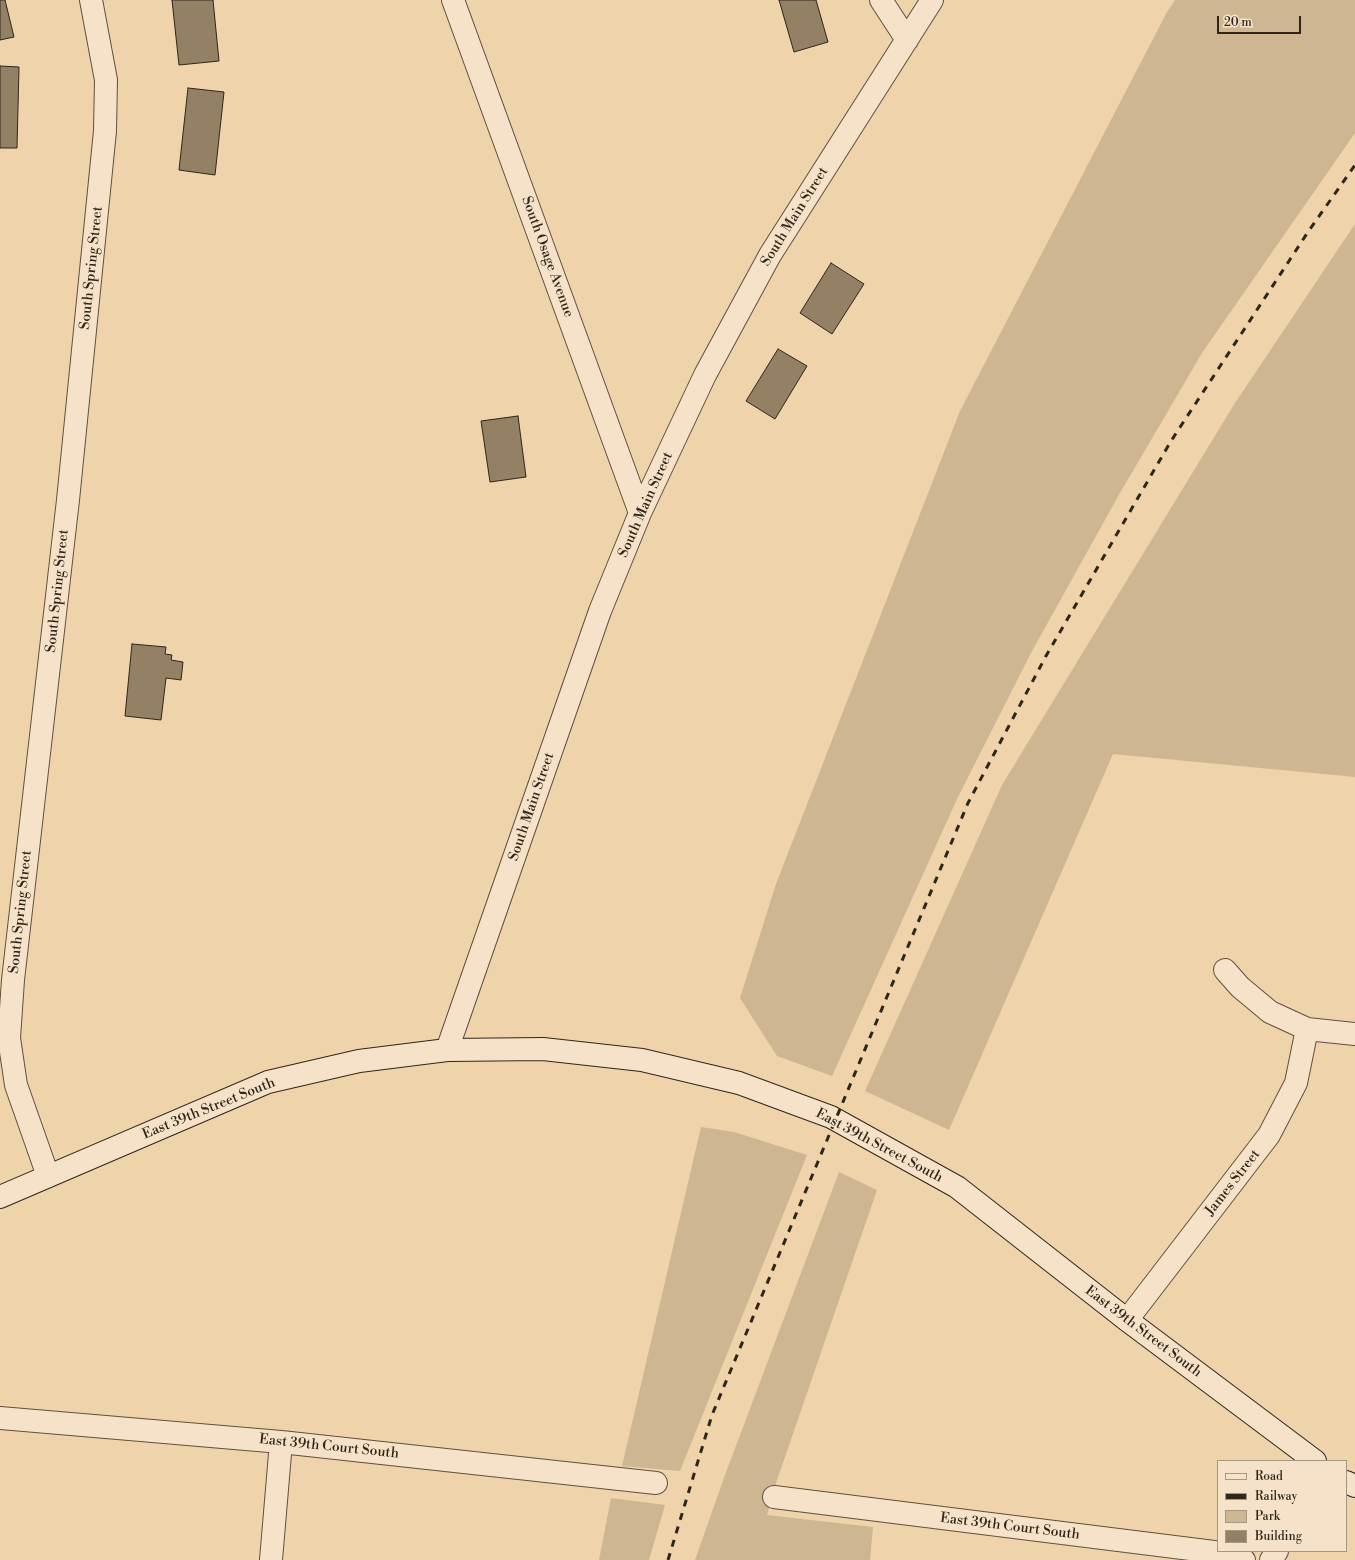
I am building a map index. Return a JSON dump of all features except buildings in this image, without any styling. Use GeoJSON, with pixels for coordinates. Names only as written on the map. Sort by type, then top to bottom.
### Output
{"type":"FeatureCollection","features":[{"type":"Feature","properties":{"kind":"street","name":"South Spring Street"},"geometry":{"type":"LineString","coordinates":[[48,1176],[16,1085],[9,1038],[13,980],[68,500],[106,131],[106,80],[91,0]]}},
{"type":"Feature","properties":{"kind":"street","name":"South Osage Avenue"},"geometry":{"type":"LineString","coordinates":[[453,0],[640,513]]}},
{"type":"Feature","properties":{"kind":"street"},"geometry":{"type":"LineString","coordinates":[[881,0],[908,40]]}},
{"type":"Feature","properties":{"kind":"street","name":"South Main Street"},"geometry":{"type":"LineString","coordinates":[[447,1050],[600,611],[640,513],[705,375],[770,255],[932,0]]}},
{"type":"Feature","properties":{"kind":"street"},"geometry":{"type":"LineString","coordinates":[[1225,970],[1240,987],[1270,1012],[1307,1029],[1355,1034]]}},
{"type":"Feature","properties":{"kind":"street","name":"James Street"},"geometry":{"type":"LineString","coordinates":[[1127,1320],[1269,1135],[1296,1083],[1307,1029]]}},
{"type":"Feature","properties":{"kind":"street","name":"East 39th Street South"},"geometry":{"type":"LineString","coordinates":[[0,1197],[268,1082],[359,1061],[447,1050],[543,1049],[642,1060],[739,1084],[830,1117],[957,1187],[1127,1320],[1314,1460]]}},
{"type":"Feature","properties":{"kind":"street","name":"East 39th Court South"},"geometry":{"type":"LineString","coordinates":[[0,1418],[281,1442],[656,1483]]}},
{"type":"Feature","properties":{"kind":"street"},"geometry":{"type":"LineString","coordinates":[[271,1560],[281,1442]]}},
{"type":"Feature","properties":{"kind":"street","name":"East 39th Court South"},"geometry":{"type":"LineString","coordinates":[[774,1497],[1230,1554],[1244,1560]]}},
{"type":"Feature","properties":{"kind":"green space"},"geometry":{"type":"Polygon","coordinates":[[[1175,0],[1355,0],[1355,133],[1202,353],[1120,493],[1032,651],[957,799],[832,1076],[777,1056],[740,998],[776,884],[960,411],[1167,12],[1175,0]]]}},
{"type":"Feature","properties":{"kind":"green space"},"geometry":{"type":"Polygon","coordinates":[[[1355,224],[1355,777],[1113,754],[949,1130],[865,1091],[1002,785],[1235,403],[1355,224]]]}},
{"type":"Feature","properties":{"kind":"green space"},"geometry":{"type":"Polygon","coordinates":[[[701,1127],[734,1132],[807,1155],[680,1471],[622,1466],[701,1127]]]}},
{"type":"Feature","properties":{"kind":"green space"},"geometry":{"type":"Polygon","coordinates":[[[839,1172],[877,1190],[776,1483],[767,1515],[873,1527],[870,1560],[695,1560],[725,1475],[839,1172]]]}},
{"type":"Feature","properties":{"kind":"green space"},"geometry":{"type":"Polygon","coordinates":[[[611,1498],[665,1505],[649,1560],[599,1560],[611,1498]]]}},
{"type":"Feature","properties":{"kind":"railway"},"geometry":{"type":"LineString","coordinates":[[668,1560],[712,1415],[968,803],[1046,656],[1171,441],[1308,232],[1355,165]]}}]}
